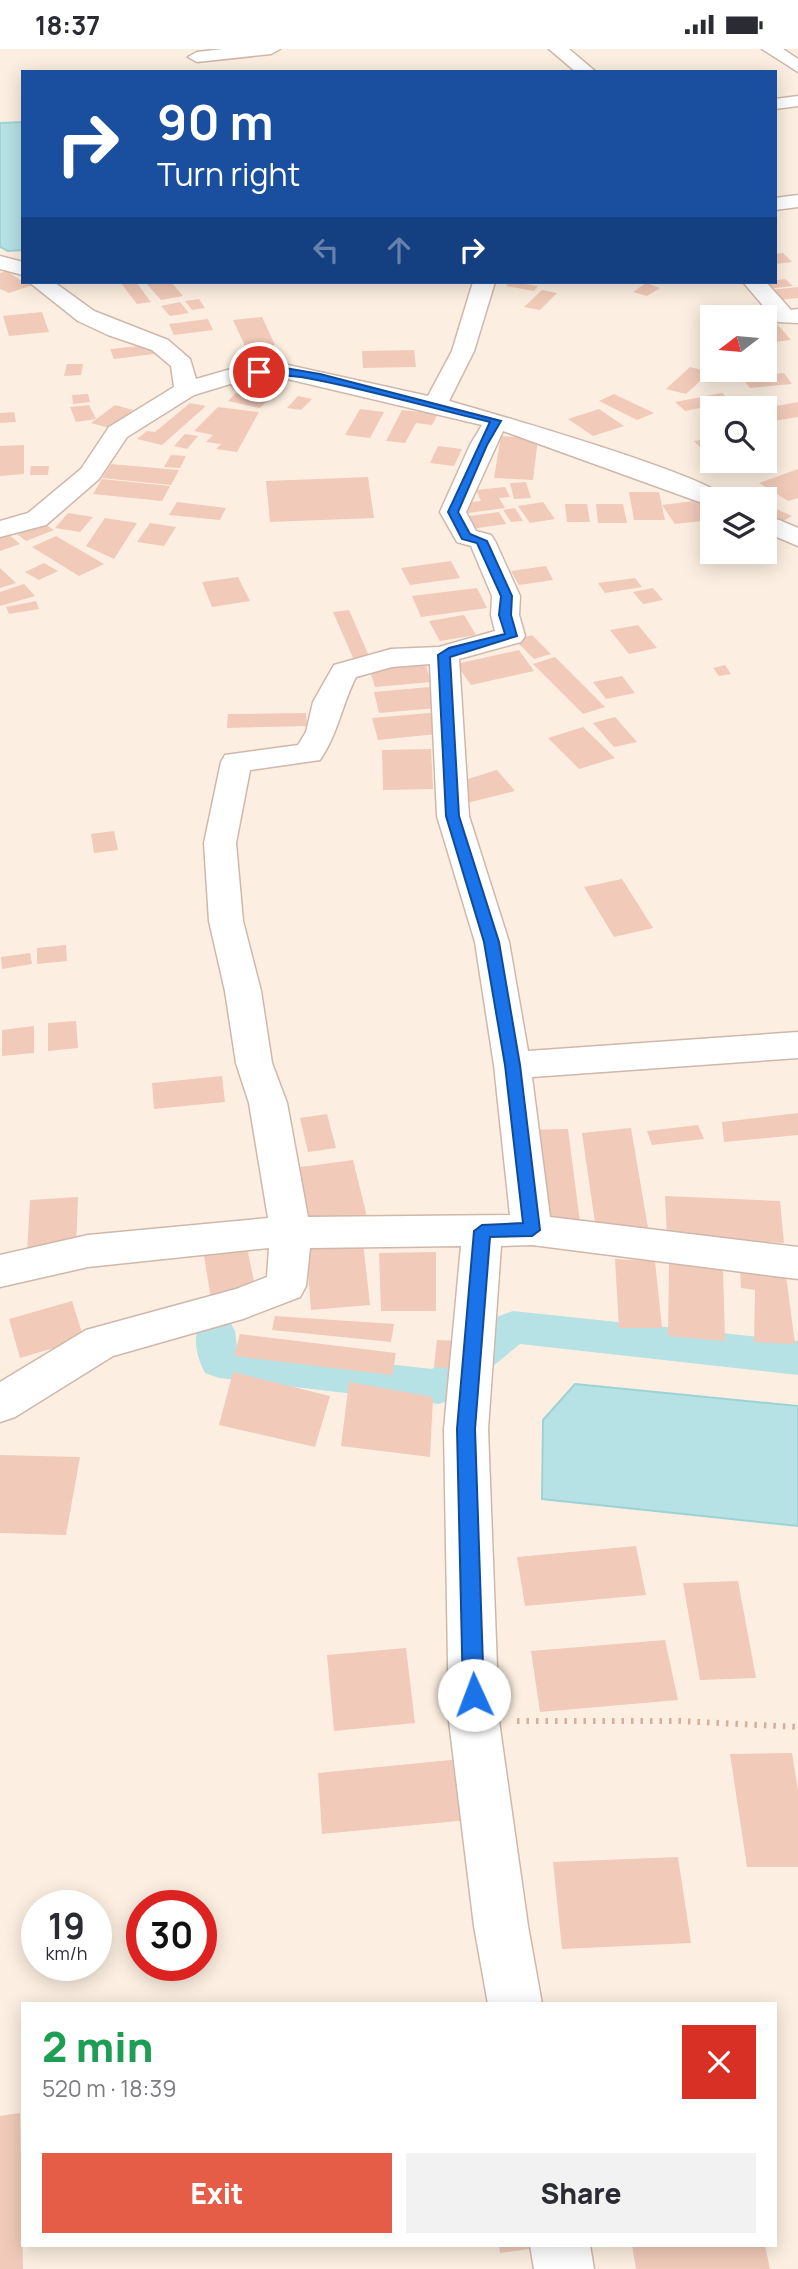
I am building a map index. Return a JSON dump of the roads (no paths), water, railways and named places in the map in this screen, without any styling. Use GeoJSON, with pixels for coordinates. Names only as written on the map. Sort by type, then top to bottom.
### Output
{"type":"FeatureCollection","features":[{"type":"Feature","properties":{"kind":"street"},"geometry":{"type":"LineString","coordinates":[[196,59],[271,49]]}},
{"type":"Feature","properties":{"kind":"street"},"geometry":{"type":"LineString","coordinates":[[558,49],[584,70]]}},
{"type":"Feature","properties":{"kind":"street"},"geometry":{"type":"LineString","coordinates":[[771,49],[798,67]]}},
{"type":"Feature","properties":{"kind":"street"},"geometry":{"type":"LineString","coordinates":[[777,104],[798,101]]}},
{"type":"Feature","properties":{"kind":"street"},"geometry":{"type":"LineString","coordinates":[[777,204],[798,201]]}},
{"type":"Feature","properties":{"kind":"street"},"geometry":{"type":"LineString","coordinates":[[0,262],[21,268]]}},
{"type":"Feature","properties":{"kind":"street"},"geometry":{"type":"LineString","coordinates":[[43,284],[86,316],[160,345],[182,364],[186,390]]}},
{"type":"Feature","properties":{"kind":"street"},"geometry":{"type":"LineString","coordinates":[[435,405],[463,351],[489,284]]}},
{"type":"Feature","properties":{"kind":"street"},"geometry":{"type":"LineString","coordinates":[[756,284],[786,317],[798,316]]}},
{"type":"Feature","properties":{"kind":"street"},"geometry":{"type":"LineString","coordinates":[[0,529],[37,519],[90,474],[118,432],[186,390],[238,374],[279,370],[435,405],[522,428],[700,493]]}},
{"type":"Feature","properties":{"kind":"street"},"geometry":{"type":"LineString","coordinates":[[0,1404],[101,1342],[243,1303],[286,1286],[291,1233],[268,1103],[254,1063],[243,991],[226,921],[220,843],[236,762],[309,753],[321,732],[328,702],[344,671],[391,658],[444,655],[453,650],[511,636],[505,615],[506,596],[482,541],[466,536],[453,512],[482,445],[496,421]]}},
{"type":"Feature","properties":{"kind":"street"},"geometry":{"type":"LineString","coordinates":[[777,528],[798,538]]}},
{"type":"Feature","properties":{"kind":"street"},"geometry":{"type":"LineString","coordinates":[[444,655],[453,816],[492,942],[512,1065],[532,1230]]}},
{"type":"Feature","properties":{"kind":"street"},"geometry":{"type":"LineString","coordinates":[[512,1065],[798,1045]]}},
{"type":"Feature","properties":{"kind":"street"},"geometry":{"type":"LineString","coordinates":[[0,1271],[88,1251],[260,1233],[481,1248],[532,1230],[798,1263]]}},
{"type":"Feature","properties":{"kind":"street"},"geometry":{"type":"LineString","coordinates":[[481,1248],[466,1429],[474,1721],[501,1926],[515,2002]]}},
{"type":"Feature","properties":{"kind":"street"},"geometry":{"type":"LineString","coordinates":[[560,2247],[564,2269]]}},
{"type":"Feature","properties":{"kind":"water"},"geometry":{"type":"Polygon","coordinates":[[[21,122],[21,250],[8,251],[0,247],[0,123],[21,122]]]}},
{"type":"Feature","properties":{"kind":"water"},"geometry":{"type":"Polygon","coordinates":[[[575,1384],[798,1406],[798,1526],[542,1499],[543,1420],[575,1384]]]}},
{"type":"Feature","properties":{"kind":"waterway"},"geometry":{"type":"LineString","coordinates":[[215,1331],[219,1361],[439,1387],[513,1327],[798,1358]]}}]}
